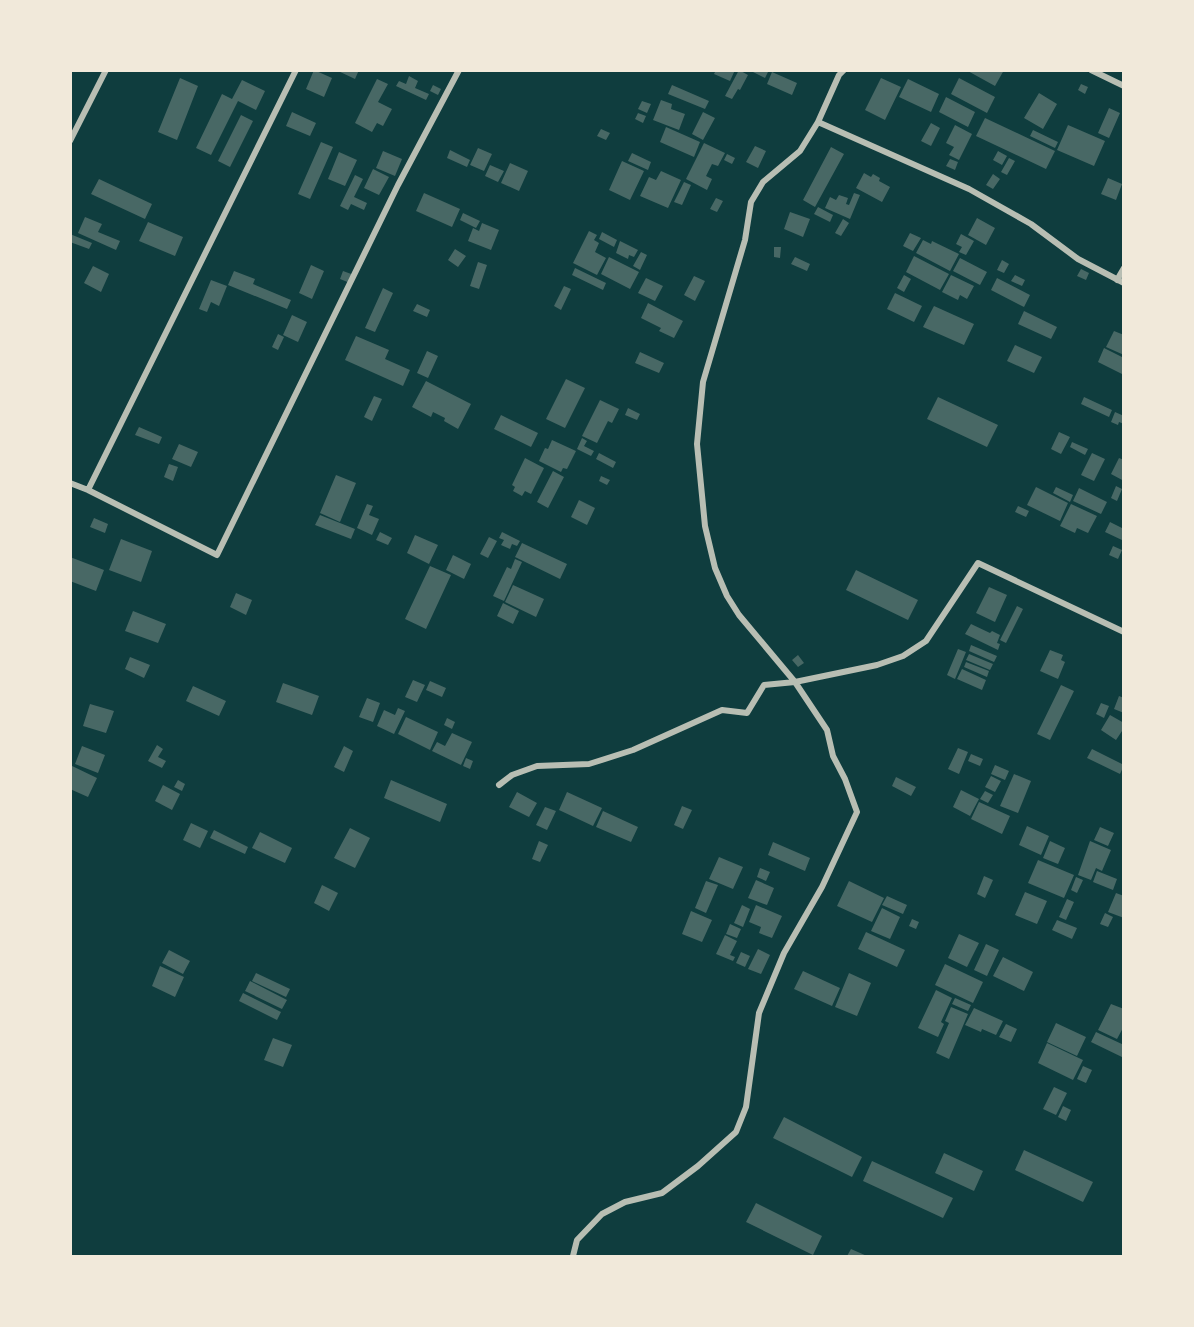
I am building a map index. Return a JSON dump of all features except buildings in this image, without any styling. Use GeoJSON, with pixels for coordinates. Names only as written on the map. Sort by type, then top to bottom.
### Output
{"type":"FeatureCollection","features":[{"type":"Feature","properties":{"kind":"street"},"geometry":{"type":"LineString","coordinates":[[70,141],[106,70]]}},
{"type":"Feature","properties":{"kind":"street"},"geometry":{"type":"LineString","coordinates":[[88,490],[296,70]]}},
{"type":"Feature","properties":{"kind":"street"},"geometry":{"type":"LineString","coordinates":[[70,483],[217,555],[398,184],[459,70]]}},
{"type":"Feature","properties":{"kind":"street"},"geometry":{"type":"LineString","coordinates":[[573,1257],[577,1240],[602,1214],[625,1202],[662,1193],[698,1166],[736,1132],[746,1107],[759,1013],[784,953],[822,887],[857,812],[845,779],[832,756],[827,730],[795,682],[739,615],[727,596],[715,568],[705,526],[697,444],[703,382],[745,240],[751,202],[763,182],[800,151],[818,122],[839,75],[844,70]]}},
{"type":"Feature","properties":{"kind":"street"},"geometry":{"type":"LineString","coordinates":[[1090,70],[1124,86]]}},
{"type":"Feature","properties":{"kind":"street"},"geometry":{"type":"LineString","coordinates":[[818,122],[969,189],[1030,224],[1078,259],[1120,282],[1124,268]]}},
{"type":"Feature","properties":{"kind":"street"},"geometry":{"type":"LineString","coordinates":[[499,785],[512,775],[537,766],[589,764],[633,750],[722,711],[747,713],[764,685],[795,682],[878,666],[903,656],[926,641],[978,563],[1124,632]]}}]}
